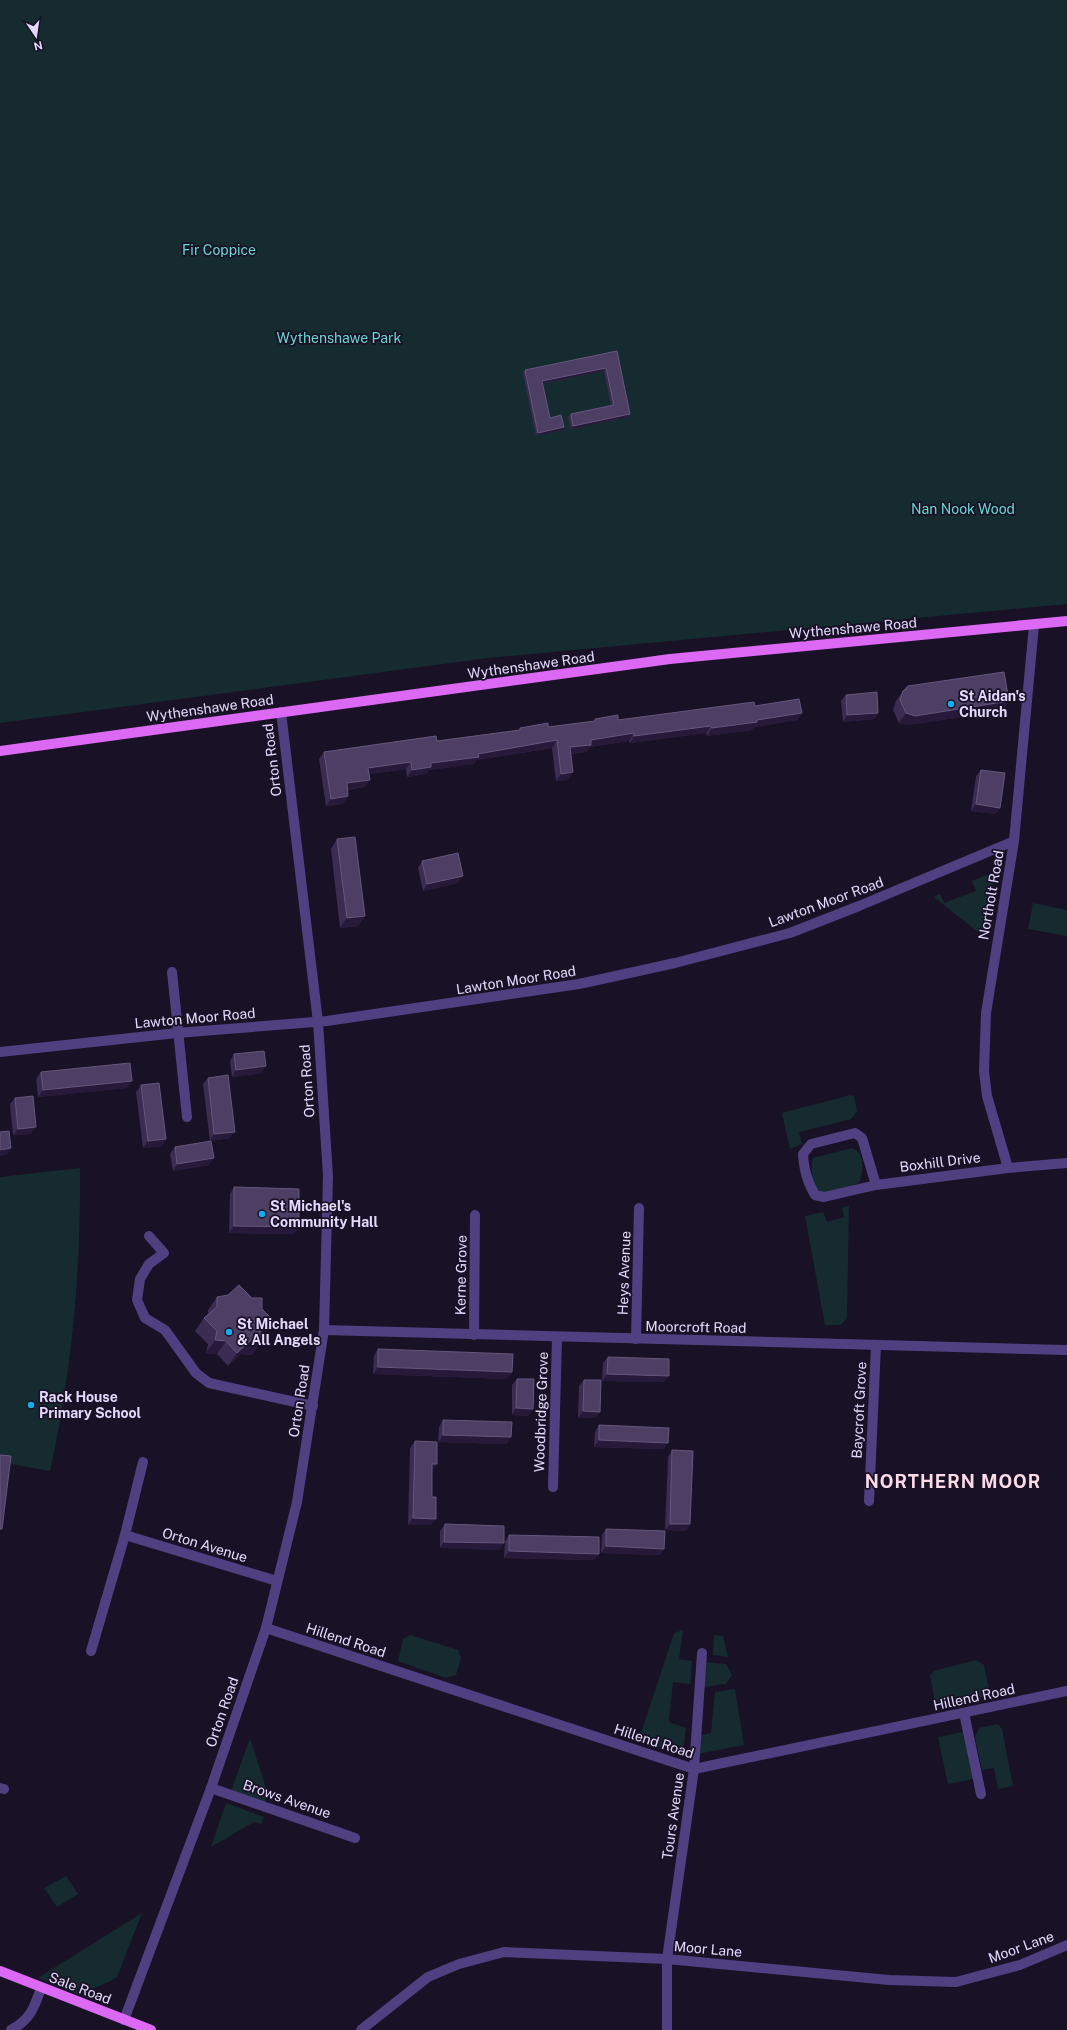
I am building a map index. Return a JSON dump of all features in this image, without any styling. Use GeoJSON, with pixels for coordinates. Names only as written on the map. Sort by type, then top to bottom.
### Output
{"type":"FeatureCollection","features":[{"type":"Feature","properties":{"kind":"main road","name":"Wythenshawe Road"},"geometry":{"type":"LineString","coordinates":[[0,751],[281,712],[540,679],[670,660],[1067,621]]}},
{"type":"Feature","properties":{"kind":"main road","name":"Sale Road"},"geometry":{"type":"LineString","coordinates":[[0,1971],[151,2030]]}},
{"type":"Feature","properties":{"kind":"street","name":"Northolt Road"},"geometry":{"type":"LineString","coordinates":[[1008,1168],[987,1096],[985,1063],[986,1013],[1014,841],[1034,624]]}},
{"type":"Feature","properties":{"kind":"street","name":"Orton Road"},"geometry":{"type":"LineString","coordinates":[[124,2020],[211,1788],[266,1628],[297,1502],[324,1330],[328,1176],[318,1022],[281,712]]}},
{"type":"Feature","properties":{"kind":"street","name":"Lawton Moor Road"},"geometry":{"type":"LineString","coordinates":[[0,1052],[177,1033],[318,1022],[579,984],[674,963],[790,933],[859,906],[1014,841]]}},
{"type":"Feature","properties":{"kind":"street"},"geometry":{"type":"LineString","coordinates":[[172,972],[177,1033],[187,1117]]}},
{"type":"Feature","properties":{"kind":"street","name":"Boxhill Drive"},"geometry":{"type":"LineString","coordinates":[[876,1185],[862,1138],[855,1133],[811,1144],[803,1154],[804,1171],[815,1195],[824,1197],[876,1185],[1008,1168],[1067,1163]]}},
{"type":"Feature","properties":{"kind":"street","name":"Heys Avenue"},"geometry":{"type":"LineString","coordinates":[[636,1339],[639,1208]]}},
{"type":"Feature","properties":{"kind":"street","name":"Kerne Grove"},"geometry":{"type":"LineString","coordinates":[[474,1335],[476,1215]]}},
{"type":"Feature","properties":{"kind":"street"},"geometry":{"type":"LineString","coordinates":[[149,1236],[164,1253],[150,1264],[140,1279],[137,1300],[145,1318],[165,1330],[196,1373],[209,1382],[313,1406]]}},
{"type":"Feature","properties":{"kind":"street","name":"Moorcroft Road"},"geometry":{"type":"LineString","coordinates":[[324,1330],[1067,1350]]}},
{"type":"Feature","properties":{"kind":"street","name":"Woodbridge Grove"},"geometry":{"type":"LineString","coordinates":[[553,1487],[557,1337]]}},
{"type":"Feature","properties":{"kind":"street","name":"Baycroft Grove"},"geometry":{"type":"LineString","coordinates":[[869,1501],[876,1345]]}},
{"type":"Feature","properties":{"kind":"street"},"geometry":{"type":"LineString","coordinates":[[91,1651],[143,1462]]}},
{"type":"Feature","properties":{"kind":"street","name":"Orton Avenue"},"geometry":{"type":"LineString","coordinates":[[124,1535],[277,1581]]}},
{"type":"Feature","properties":{"kind":"street","name":"Hillend Road"},"geometry":{"type":"LineString","coordinates":[[266,1628],[694,1769],[1067,1691]]}},
{"type":"Feature","properties":{"kind":"street","name":"Tours Avenue"},"geometry":{"type":"LineString","coordinates":[[667,2030],[667,1959],[694,1769],[702,1653]]}},
{"type":"Feature","properties":{"kind":"street"},"geometry":{"type":"LineString","coordinates":[[964,1713],[981,1794]]}},
{"type":"Feature","properties":{"kind":"street","name":"Brows Avenue"},"geometry":{"type":"LineString","coordinates":[[211,1788],[355,1838]]}},
{"type":"Feature","properties":{"kind":"street","name":"Moor Lane"},"geometry":{"type":"LineString","coordinates":[[361,2030],[428,1977],[459,1964],[504,1952],[667,1959],[889,1980],[956,1982],[1020,1965],[1067,1945]]}},
{"type":"Feature","properties":{"kind":"street"},"geometry":{"type":"LineString","coordinates":[[11,2030],[22,2024],[33,2011],[41,1988]]}},
{"type":"Feature","properties":{"kind":"green space","name":"Wythenshawe Park"},"geometry":{"type":"Polygon","coordinates":[[[0,0],[1067,0],[1067,604],[488,658],[0,723],[0,0]]]}},
{"type":"Feature","properties":{"kind":"green space"},"geometry":{"type":"Polygon","coordinates":[[[991,873],[995,875],[983,936],[934,897],[940,894],[944,903],[976,891],[972,881],[991,873]]]}},
{"type":"Feature","properties":{"kind":"green space"},"geometry":{"type":"Polygon","coordinates":[[[1033,903],[1067,910],[1067,936],[1028,929],[1033,903]]]}},
{"type":"Feature","properties":{"kind":"green space"},"geometry":{"type":"Polygon","coordinates":[[[851,1095],[854,1096],[857,1111],[851,1119],[799,1132],[802,1144],[790,1149],[782,1113],[851,1095]]]}},
{"type":"Feature","properties":{"kind":"green space"},"geometry":{"type":"Polygon","coordinates":[[[852,1148],[860,1154],[862,1164],[862,1174],[859,1183],[840,1190],[822,1192],[818,1190],[812,1174],[813,1158],[852,1148]]]}},
{"type":"Feature","properties":{"kind":"green space","name":"Rack House Primary School"},"geometry":{"type":"Polygon","coordinates":[[[80,1168],[79,1244],[74,1320],[64,1396],[50,1471],[0,1462],[0,1177],[80,1168]]]}},
{"type":"Feature","properties":{"kind":"green space"},"geometry":{"type":"Polygon","coordinates":[[[849,1206],[847,1318],[841,1325],[825,1325],[805,1216],[823,1212],[827,1222],[844,1217],[842,1207],[849,1206]]]}},
{"type":"Feature","properties":{"kind":"green space"},"geometry":{"type":"Polygon","coordinates":[[[683,1630],[679,1659],[692,1661],[690,1684],[673,1682],[669,1722],[686,1728],[683,1752],[681,1754],[641,1742],[639,1739],[674,1633],[683,1630]]]}},
{"type":"Feature","properties":{"kind":"green space"},"geometry":{"type":"Polygon","coordinates":[[[410,1635],[458,1650],[461,1658],[456,1675],[446,1678],[398,1661],[403,1639],[410,1635]]]}},
{"type":"Feature","properties":{"kind":"green space"},"geometry":{"type":"Polygon","coordinates":[[[714,1635],[723,1636],[728,1657],[713,1655],[714,1635]]]}},
{"type":"Feature","properties":{"kind":"green space"},"geometry":{"type":"Polygon","coordinates":[[[976,1660],[984,1665],[990,1695],[936,1708],[930,1675],[934,1671],[976,1660]]]}},
{"type":"Feature","properties":{"kind":"green space"},"geometry":{"type":"Polygon","coordinates":[[[704,1662],[726,1664],[732,1675],[726,1684],[702,1687],[704,1662]]]}},
{"type":"Feature","properties":{"kind":"green space"},"geometry":{"type":"Polygon","coordinates":[[[735,1689],[744,1745],[698,1754],[699,1736],[711,1733],[715,1692],[735,1689]]]}},
{"type":"Feature","properties":{"kind":"green space"},"geometry":{"type":"Polygon","coordinates":[[[998,1724],[1002,1729],[1013,1786],[998,1789],[994,1768],[982,1770],[975,1737],[979,1728],[998,1724]]]}},
{"type":"Feature","properties":{"kind":"green space"},"geometry":{"type":"Polygon","coordinates":[[[963,1732],[973,1779],[948,1784],[938,1737],[963,1732]]]}},
{"type":"Feature","properties":{"kind":"green space"},"geometry":{"type":"Polygon","coordinates":[[[250,1738],[268,1794],[264,1804],[231,1791],[250,1738]]]}},
{"type":"Feature","properties":{"kind":"green space"},"geometry":{"type":"Polygon","coordinates":[[[226,1803],[264,1817],[261,1824],[254,1822],[211,1847],[226,1803]]]}},
{"type":"Feature","properties":{"kind":"green space"},"geometry":{"type":"Polygon","coordinates":[[[66,1876],[78,1894],[57,1907],[44,1888],[66,1876]]]}},
{"type":"Feature","properties":{"kind":"green space"},"geometry":{"type":"Polygon","coordinates":[[[142,1913],[117,1977],[79,1995],[38,1978],[142,1913]]]}},
{"type":"Feature","properties":{"kind":"building"},"geometry":{"type":"Polygon","coordinates":[[[617,351],[630,414],[573,426],[571,414],[614,405],[606,368],[542,381],[550,418],[561,415],[564,427],[538,433],[525,370],[617,351]]]}},
{"type":"Feature","properties":{"kind":"building"},"geometry":{"type":"Polygon","coordinates":[[[1004,672],[1009,701],[915,716],[906,713],[900,700],[903,691],[908,686],[1004,672]]]}},
{"type":"Feature","properties":{"kind":"building"},"geometry":{"type":"Polygon","coordinates":[[[877,692],[878,713],[847,715],[846,695],[877,692]]]}},
{"type":"Feature","properties":{"kind":"building"},"geometry":{"type":"Polygon","coordinates":[[[799,699],[802,713],[757,720],[757,722],[712,728],[711,726],[634,736],[634,733],[591,740],[591,745],[570,747],[573,772],[561,774],[557,740],[478,754],[479,757],[431,763],[431,767],[412,770],[411,762],[368,768],[370,780],[347,783],[348,796],[331,799],[324,752],[436,736],[437,741],[520,730],[520,728],[548,723],[548,727],[595,721],[595,719],[618,715],[618,720],[754,702],[755,706],[799,699]]]}},
{"type":"Feature","properties":{"kind":"building"},"geometry":{"type":"Polygon","coordinates":[[[981,770],[1005,773],[1000,808],[976,804],[981,770]]]}},
{"type":"Feature","properties":{"kind":"building"},"geometry":{"type":"Polygon","coordinates":[[[355,837],[365,916],[347,918],[337,839],[355,837]]]}},
{"type":"Feature","properties":{"kind":"building"},"geometry":{"type":"Polygon","coordinates":[[[458,853],[463,876],[427,884],[422,861],[458,853]]]}},
{"type":"Feature","properties":{"kind":"building"},"geometry":{"type":"Polygon","coordinates":[[[264,1051],[266,1066],[236,1070],[234,1054],[264,1051]]]}},
{"type":"Feature","properties":{"kind":"building"},"geometry":{"type":"Polygon","coordinates":[[[130,1063],[132,1081],[43,1090],[41,1072],[130,1063]]]}},
{"type":"Feature","properties":{"kind":"building"},"geometry":{"type":"Polygon","coordinates":[[[228,1075],[235,1132],[214,1134],[208,1078],[228,1075]]]}},
{"type":"Feature","properties":{"kind":"building"},"geometry":{"type":"Polygon","coordinates":[[[159,1083],[166,1139],[148,1141],[141,1085],[159,1083]]]}},
{"type":"Feature","properties":{"kind":"building"},"geometry":{"type":"Polygon","coordinates":[[[33,1096],[36,1127],[18,1129],[15,1098],[33,1096]]]}},
{"type":"Feature","properties":{"kind":"building"},"geometry":{"type":"Polygon","coordinates":[[[9,1131],[11,1148],[0,1150],[0,1132],[9,1131]]]}},
{"type":"Feature","properties":{"kind":"building"},"geometry":{"type":"Polygon","coordinates":[[[211,1141],[214,1158],[177,1164],[175,1147],[211,1141]]]}},
{"type":"Feature","properties":{"kind":"building","name":"St Michael's Community Hall"},"geometry":{"type":"Polygon","coordinates":[[[234,1187],[299,1189],[299,1227],[234,1226],[234,1187]]]}},
{"type":"Feature","properties":{"kind":"building","name":"St Michael & All Angels"},"geometry":{"type":"Polygon","coordinates":[[[239,1285],[252,1298],[262,1298],[262,1309],[273,1320],[260,1331],[261,1342],[250,1341],[237,1353],[226,1341],[215,1340],[217,1331],[204,1318],[217,1307],[217,1297],[228,1295],[239,1285]]]}},
{"type":"Feature","properties":{"kind":"building"},"geometry":{"type":"Polygon","coordinates":[[[378,1349],[513,1354],[512,1372],[378,1367],[378,1349]]]}},
{"type":"Feature","properties":{"kind":"building"},"geometry":{"type":"Polygon","coordinates":[[[608,1357],[669,1359],[669,1376],[607,1374],[608,1357]]]}},
{"type":"Feature","properties":{"kind":"building"},"geometry":{"type":"Polygon","coordinates":[[[517,1379],[534,1379],[533,1409],[516,1408],[517,1379]]]}},
{"type":"Feature","properties":{"kind":"building"},"geometry":{"type":"Polygon","coordinates":[[[584,1380],[601,1380],[600,1412],[583,1411],[584,1380]]]}},
{"type":"Feature","properties":{"kind":"building"},"geometry":{"type":"Polygon","coordinates":[[[443,1420],[512,1422],[511,1437],[443,1435],[443,1420]]]}},
{"type":"Feature","properties":{"kind":"building"},"geometry":{"type":"Polygon","coordinates":[[[599,1425],[669,1428],[668,1443],[599,1440],[599,1425]]]}},
{"type":"Feature","properties":{"kind":"building"},"geometry":{"type":"Polygon","coordinates":[[[415,1441],[437,1442],[437,1464],[432,1464],[432,1497],[436,1497],[436,1519],[413,1518],[415,1441]]]}},
{"type":"Feature","properties":{"kind":"building"},"geometry":{"type":"Polygon","coordinates":[[[672,1450],[693,1451],[690,1524],[670,1524],[672,1450]]]}},
{"type":"Feature","properties":{"kind":"building"},"geometry":{"type":"Polygon","coordinates":[[[0,1455],[11,1456],[2,1529],[0,1529],[0,1455]]]}},
{"type":"Feature","properties":{"kind":"building"},"geometry":{"type":"Polygon","coordinates":[[[445,1524],[504,1526],[504,1543],[444,1542],[445,1524]]]}},
{"type":"Feature","properties":{"kind":"building"},"geometry":{"type":"Polygon","coordinates":[[[606,1529],[665,1531],[664,1549],[606,1546],[606,1529]]]}},
{"type":"Feature","properties":{"kind":"building"},"geometry":{"type":"Polygon","coordinates":[[[509,1535],[599,1537],[599,1554],[509,1551],[509,1535]]]}},
{"type":"Feature","properties":{"kind":"place","name":"St Aidan's Church"},"geometry":{"type":"Point","coordinates":[951,704]}},
{"type":"Feature","properties":{"kind":"place","name":"St Michael's Community Hall"},"geometry":{"type":"Point","coordinates":[262,1214]}},
{"type":"Feature","properties":{"kind":"place","name":"St Michael & All Angels"},"geometry":{"type":"Point","coordinates":[229,1332]}},
{"type":"Feature","properties":{"kind":"place","name":"Rack House Primary School"},"geometry":{"type":"Point","coordinates":[31,1405]}},
{"type":"Feature","properties":{"kind":"district","name":"NORTHERN MOOR"},"geometry":{"type":"Point","coordinates":[953,1481]}},
{"type":"Feature","properties":{"kind":"park label","name":"Fir Coppice"},"geometry":{"type":"Point","coordinates":[219,250]}},
{"type":"Feature","properties":{"kind":"park label","name":"Nan Nook Wood"},"geometry":{"type":"Point","coordinates":[963,509]}}]}
